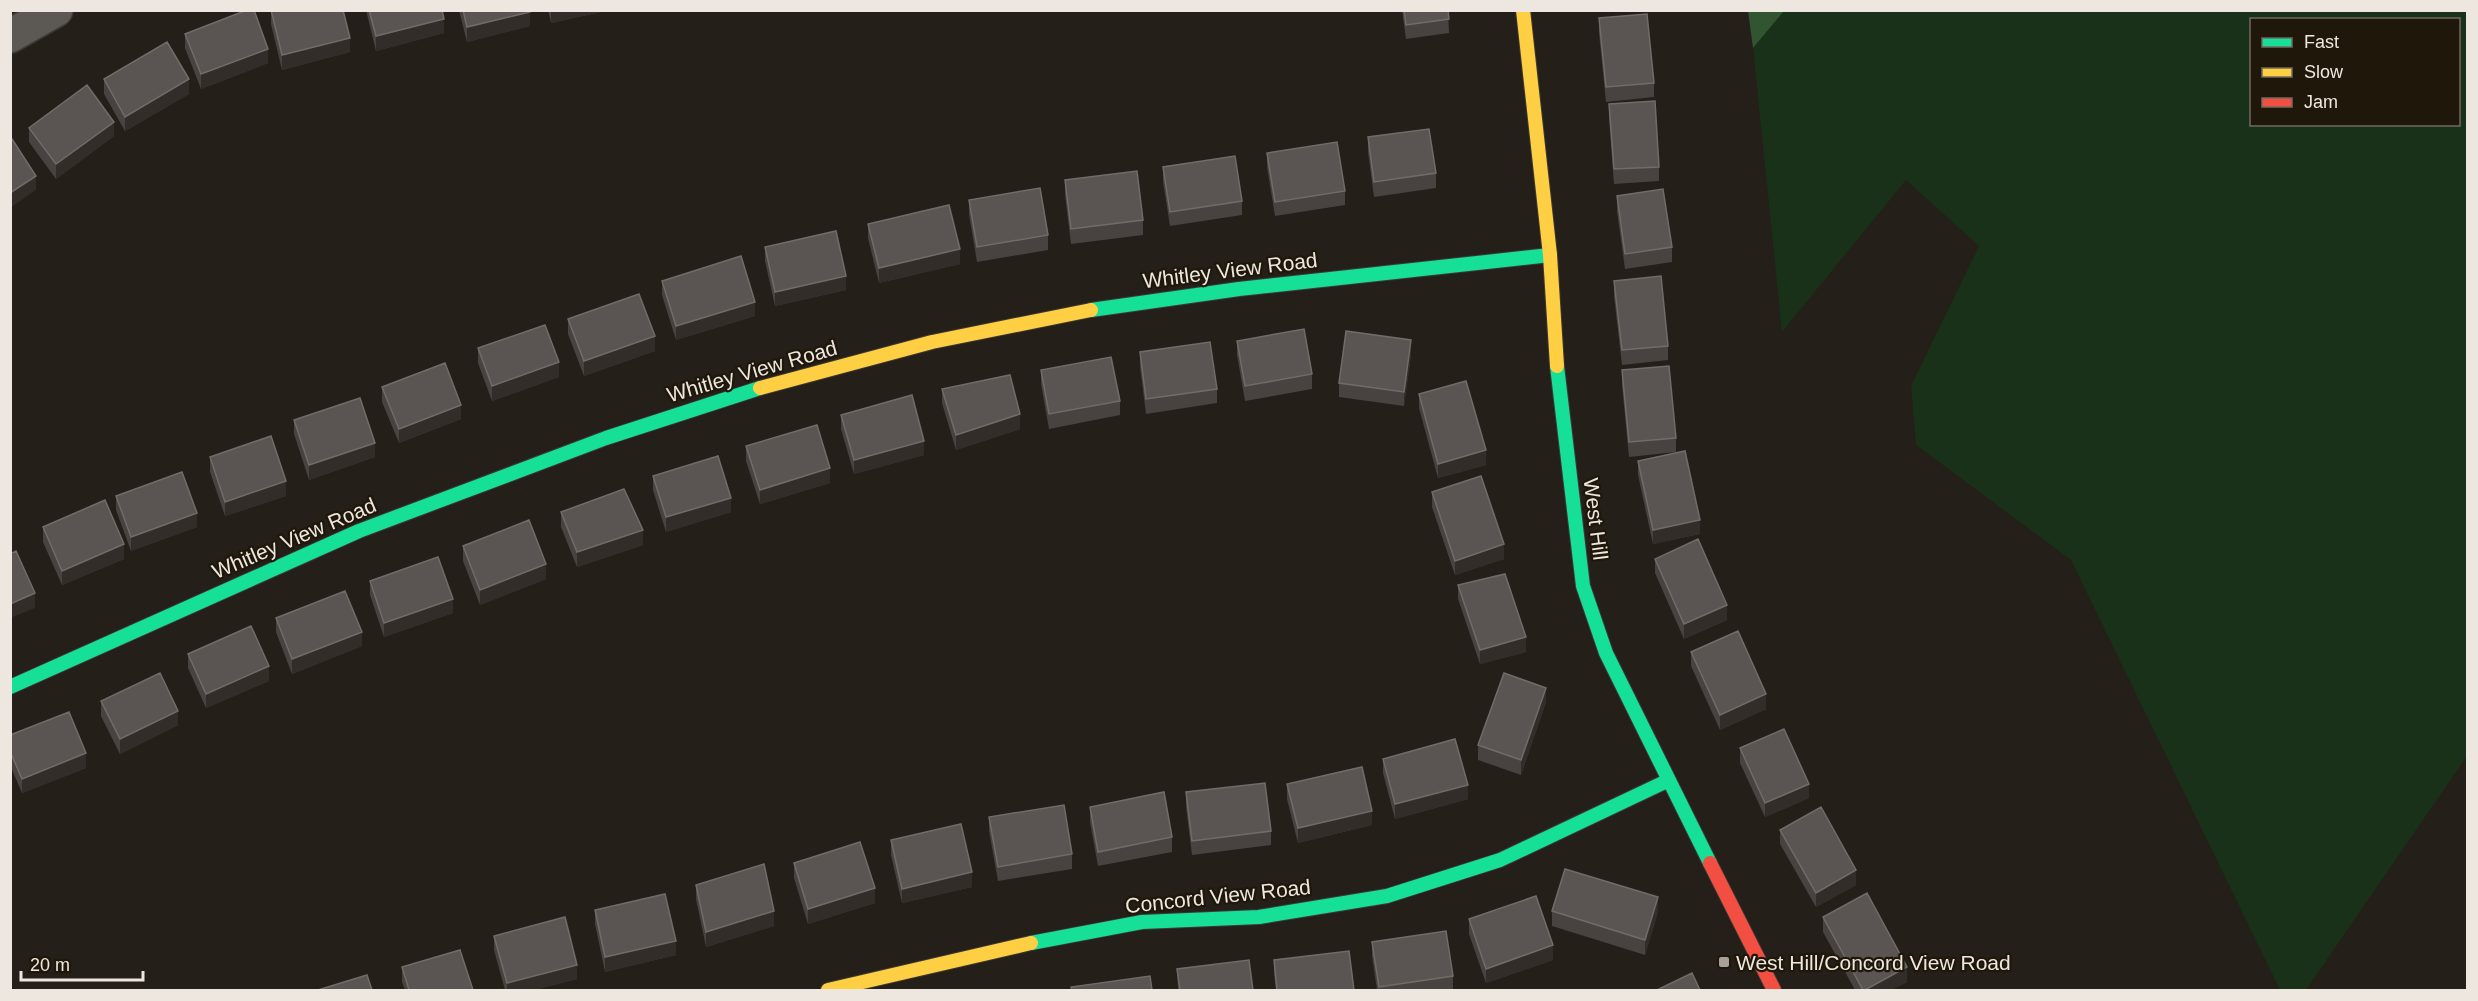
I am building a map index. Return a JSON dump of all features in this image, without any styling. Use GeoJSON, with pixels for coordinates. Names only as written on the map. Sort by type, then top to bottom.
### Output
{"type":"FeatureCollection","features":[{"type":"Feature","properties":{"kind":"street"},"geometry":{"type":"LineString","coordinates":[[10,36],[56,10]]}},
{"type":"Feature","properties":{"kind":"street","name":"West Hill"},"geometry":{"type":"LineString","coordinates":[[1523,10],[1550,255],[1560,405],[1583,586],[1606,653],[1667,781],[1774,990]]}},
{"type":"Feature","properties":{"kind":"street","name":"Whitley View Road"},"geometry":{"type":"LineString","coordinates":[[10,687],[359,531],[606,438],[758,389],[932,342],[1056,315],[1239,289],[1550,255]]}},
{"type":"Feature","properties":{"kind":"street","name":"Concord View Road"},"geometry":{"type":"LineString","coordinates":[[828,990],[1007,948],[1142,922],[1259,917],[1387,896],[1500,860],[1667,781]]}},
{"type":"Feature","properties":{"kind":"green space"},"geometry":{"type":"Polygon","coordinates":[[[1748,11],[1784,11],[1753,48],[1748,11]]]}},
{"type":"Feature","properties":{"kind":"green space"},"geometry":{"type":"Polygon","coordinates":[[[1784,11],[2467,11],[2467,756],[2306,990],[2280,990],[2071,560],[1916,445],[1911,386],[1979,246],[1906,180],[1782,332],[1753,48],[1784,11]]]}},
{"type":"Feature","properties":{"kind":"building"},"geometry":{"type":"Polygon","coordinates":[[[247,10],[254,10],[268,49],[201,74],[185,34],[247,10]]]}},
{"type":"Feature","properties":{"kind":"building"},"geometry":{"type":"Polygon","coordinates":[[[271,10],[343,10],[350,38],[282,55],[271,10]]]}},
{"type":"Feature","properties":{"kind":"building"},"geometry":{"type":"Polygon","coordinates":[[[369,10],[442,10],[444,19],[376,36],[369,10]]]}},
{"type":"Feature","properties":{"kind":"building"},"geometry":{"type":"Polygon","coordinates":[[[463,10],[529,10],[530,12],[467,27],[463,10]]]}},
{"type":"Feature","properties":{"kind":"building"},"geometry":{"type":"Polygon","coordinates":[[[1404,10],[1448,10],[1449,19],[1406,25],[1404,10]]]}},
{"type":"Feature","properties":{"kind":"building"},"geometry":{"type":"Polygon","coordinates":[[[1647,14],[1654,83],[1606,87],[1599,18],[1647,14]]]}},
{"type":"Feature","properties":{"kind":"building"},"geometry":{"type":"Polygon","coordinates":[[[167,42],[189,79],[125,117],[104,79],[167,42]]]}},
{"type":"Feature","properties":{"kind":"building"},"geometry":{"type":"Polygon","coordinates":[[[87,85],[114,122],[56,164],[29,128],[87,85]]]}},
{"type":"Feature","properties":{"kind":"building"},"geometry":{"type":"Polygon","coordinates":[[[1655,101],[1659,167],[1614,169],[1609,104],[1655,101]]]}},
{"type":"Feature","properties":{"kind":"building"},"geometry":{"type":"Polygon","coordinates":[[[1429,129],[1436,173],[1374,182],[1368,137],[1429,129]]]}},
{"type":"Feature","properties":{"kind":"building"},"geometry":{"type":"Polygon","coordinates":[[[12,139],[36,176],[10,193],[10,140],[12,139]]]}},
{"type":"Feature","properties":{"kind":"building"},"geometry":{"type":"Polygon","coordinates":[[[1337,142],[1345,191],[1275,202],[1267,153],[1337,142]]]}},
{"type":"Feature","properties":{"kind":"building"},"geometry":{"type":"Polygon","coordinates":[[[1235,156],[1242,201],[1170,212],[1163,167],[1235,156]]]}},
{"type":"Feature","properties":{"kind":"building"},"geometry":{"type":"Polygon","coordinates":[[[1137,171],[1143,220],[1071,229],[1065,180],[1137,171]]]}},
{"type":"Feature","properties":{"kind":"building"},"geometry":{"type":"Polygon","coordinates":[[[1040,188],[1048,235],[977,247],[969,200],[1040,188]]]}},
{"type":"Feature","properties":{"kind":"building"},"geometry":{"type":"Polygon","coordinates":[[[1663,189],[1672,247],[1625,254],[1617,196],[1663,189]]]}},
{"type":"Feature","properties":{"kind":"building"},"geometry":{"type":"Polygon","coordinates":[[[949,205],[960,249],[879,268],[868,224],[949,205]]]}},
{"type":"Feature","properties":{"kind":"building"},"geometry":{"type":"Polygon","coordinates":[[[836,231],[846,276],[775,292],[765,247],[836,231]]]}},
{"type":"Feature","properties":{"kind":"building"},"geometry":{"type":"Polygon","coordinates":[[[741,256],[755,302],[676,326],[662,281],[741,256]]]}},
{"type":"Feature","properties":{"kind":"building"},"geometry":{"type":"Polygon","coordinates":[[[1661,276],[1668,346],[1622,350],[1614,281],[1661,276]]]}},
{"type":"Feature","properties":{"kind":"building"},"geometry":{"type":"Polygon","coordinates":[[[639,294],[655,336],[584,361],[568,319],[639,294]]]}},
{"type":"Feature","properties":{"kind":"building"},"geometry":{"type":"Polygon","coordinates":[[[545,325],[559,362],[492,386],[478,348],[545,325]]]}},
{"type":"Feature","properties":{"kind":"building"},"geometry":{"type":"Polygon","coordinates":[[[1304,329],[1312,374],[1245,386],[1237,341],[1304,329]]]}},
{"type":"Feature","properties":{"kind":"building"},"geometry":{"type":"Polygon","coordinates":[[[1346,331],[1411,340],[1404,392],[1339,383],[1346,331]]]}},
{"type":"Feature","properties":{"kind":"building"},"geometry":{"type":"Polygon","coordinates":[[[1210,342],[1217,389],[1146,399],[1140,352],[1210,342]]]}},
{"type":"Feature","properties":{"kind":"building"},"geometry":{"type":"Polygon","coordinates":[[[1111,357],[1120,401],[1049,414],[1041,370],[1111,357]]]}},
{"type":"Feature","properties":{"kind":"building"},"geometry":{"type":"Polygon","coordinates":[[[445,363],[461,405],[399,429],[382,387],[445,363]]]}},
{"type":"Feature","properties":{"kind":"building"},"geometry":{"type":"Polygon","coordinates":[[[1669,366],[1676,438],[1629,442],[1622,370],[1669,366]]]}},
{"type":"Feature","properties":{"kind":"building"},"geometry":{"type":"Polygon","coordinates":[[[1010,375],[1020,414],[956,435],[942,389],[1010,375]]]}},
{"type":"Feature","properties":{"kind":"building"},"geometry":{"type":"Polygon","coordinates":[[[1466,381],[1486,450],[1438,464],[1419,394],[1466,381]]]}},
{"type":"Feature","properties":{"kind":"building"},"geometry":{"type":"Polygon","coordinates":[[[912,395],[924,441],[854,460],[841,415],[912,395]]]}},
{"type":"Feature","properties":{"kind":"building"},"geometry":{"type":"Polygon","coordinates":[[[360,398],[375,443],[309,465],[294,420],[360,398]]]}},
{"type":"Feature","properties":{"kind":"building"},"geometry":{"type":"Polygon","coordinates":[[[817,425],[830,468],[760,490],[746,446],[817,425]]]}},
{"type":"Feature","properties":{"kind":"building"},"geometry":{"type":"Polygon","coordinates":[[[271,436],[286,481],[225,502],[210,457],[271,436]]]}},
{"type":"Feature","properties":{"kind":"building"},"geometry":{"type":"Polygon","coordinates":[[[1685,451],[1700,520],[1653,530],[1638,461],[1685,451]]]}},
{"type":"Feature","properties":{"kind":"building"},"geometry":{"type":"Polygon","coordinates":[[[718,456],[731,498],[666,517],[653,476],[718,456]]]}},
{"type":"Feature","properties":{"kind":"building"},"geometry":{"type":"Polygon","coordinates":[[[182,472],[197,513],[131,537],[116,496],[182,472]]]}},
{"type":"Feature","properties":{"kind":"building"},"geometry":{"type":"Polygon","coordinates":[[[1481,476],[1504,544],[1455,561],[1432,492],[1481,476]]]}},
{"type":"Feature","properties":{"kind":"building"},"geometry":{"type":"Polygon","coordinates":[[[624,489],[643,530],[577,552],[561,512],[624,489]]]}},
{"type":"Feature","properties":{"kind":"building"},"geometry":{"type":"Polygon","coordinates":[[[105,500],[124,544],[62,571],[43,527],[105,500]]]}},
{"type":"Feature","properties":{"kind":"building"},"geometry":{"type":"Polygon","coordinates":[[[529,520],[546,564],[480,590],[463,546],[529,520]]]}},
{"type":"Feature","properties":{"kind":"building"},"geometry":{"type":"Polygon","coordinates":[[[1698,539],[1727,605],[1684,624],[1655,559],[1698,539]]]}},
{"type":"Feature","properties":{"kind":"building"},"geometry":{"type":"Polygon","coordinates":[[[16,551],[35,593],[10,604],[10,554],[16,551]]]}},
{"type":"Feature","properties":{"kind":"building"},"geometry":{"type":"Polygon","coordinates":[[[438,557],[453,599],[384,623],[370,581],[438,557]]]}},
{"type":"Feature","properties":{"kind":"building"},"geometry":{"type":"Polygon","coordinates":[[[1505,574],[1526,637],[1480,650],[1458,585],[1505,574]]]}},
{"type":"Feature","properties":{"kind":"building"},"geometry":{"type":"Polygon","coordinates":[[[345,591],[362,632],[292,659],[276,618],[345,591]]]}},
{"type":"Feature","properties":{"kind":"building"},"geometry":{"type":"Polygon","coordinates":[[[251,626],[269,666],[206,694],[188,654],[251,626]]]}},
{"type":"Feature","properties":{"kind":"building"},"geometry":{"type":"Polygon","coordinates":[[[1738,631],[1766,694],[1720,715],[1691,652],[1738,631]]]}},
{"type":"Feature","properties":{"kind":"building"},"geometry":{"type":"Polygon","coordinates":[[[160,673],[178,711],[120,739],[101,701],[160,673]]]}},
{"type":"Feature","properties":{"kind":"building"},"geometry":{"type":"Polygon","coordinates":[[[1504,673],[1546,688],[1521,760],[1478,745],[1504,673]]]}},
{"type":"Feature","properties":{"kind":"building"},"geometry":{"type":"Polygon","coordinates":[[[69,712],[86,753],[22,779],[10,751],[10,735],[69,712]]]}},
{"type":"Feature","properties":{"kind":"building"},"geometry":{"type":"Polygon","coordinates":[[[1784,729],[1809,784],[1765,803],[1740,748],[1784,729]]]}},
{"type":"Feature","properties":{"kind":"building"},"geometry":{"type":"Polygon","coordinates":[[[1455,739],[1468,785],[1395,804],[1383,759],[1455,739]]]}},
{"type":"Feature","properties":{"kind":"building"},"geometry":{"type":"Polygon","coordinates":[[[1362,767],[1372,811],[1298,828],[1287,784],[1362,767]]]}},
{"type":"Feature","properties":{"kind":"building"},"geometry":{"type":"Polygon","coordinates":[[[1265,783],[1271,831],[1192,841],[1186,792],[1265,783]]]}},
{"type":"Feature","properties":{"kind":"building"},"geometry":{"type":"Polygon","coordinates":[[[1164,792],[1172,837],[1098,852],[1090,807],[1164,792]]]}},
{"type":"Feature","properties":{"kind":"building"},"geometry":{"type":"Polygon","coordinates":[[[1064,805],[1072,854],[998,867],[989,817],[1064,805]]]}},
{"type":"Feature","properties":{"kind":"building"},"geometry":{"type":"Polygon","coordinates":[[[1821,807],[1856,870],[1816,893],[1780,830],[1821,807]]]}},
{"type":"Feature","properties":{"kind":"building"},"geometry":{"type":"Polygon","coordinates":[[[961,824],[972,872],[902,889],[891,840],[961,824]]]}},
{"type":"Feature","properties":{"kind":"building"},"geometry":{"type":"Polygon","coordinates":[[[860,842],[875,888],[808,909],[794,863],[860,842]]]}},
{"type":"Feature","properties":{"kind":"building"},"geometry":{"type":"Polygon","coordinates":[[[764,864],[774,911],[706,932],[696,885],[764,864]]]}},
{"type":"Feature","properties":{"kind":"building"},"geometry":{"type":"Polygon","coordinates":[[[1565,869],[1658,897],[1645,940],[1552,911],[1565,869]]]}},
{"type":"Feature","properties":{"kind":"building"},"geometry":{"type":"Polygon","coordinates":[[[1867,893],[1907,967],[1863,990],[1823,917],[1867,893]]]}},
{"type":"Feature","properties":{"kind":"building"},"geometry":{"type":"Polygon","coordinates":[[[665,894],[676,941],[605,957],[595,910],[665,894]]]}},
{"type":"Feature","properties":{"kind":"building"},"geometry":{"type":"Polygon","coordinates":[[[1536,896],[1553,945],[1486,969],[1469,919],[1536,896]]]}},
{"type":"Feature","properties":{"kind":"building"},"geometry":{"type":"Polygon","coordinates":[[[565,917],[577,965],[507,983],[494,936],[565,917]]]}},
{"type":"Feature","properties":{"kind":"building"},"geometry":{"type":"Polygon","coordinates":[[[1446,931],[1453,976],[1379,987],[1372,942],[1446,931]]]}},
{"type":"Feature","properties":{"kind":"building"},"geometry":{"type":"Polygon","coordinates":[[[460,950],[473,990],[409,990],[402,967],[460,950]]]}},
{"type":"Feature","properties":{"kind":"building"},"geometry":{"type":"Polygon","coordinates":[[[1349,951],[1354,990],[1277,990],[1274,960],[1349,951]]]}},
{"type":"Feature","properties":{"kind":"building"},"geometry":{"type":"Polygon","coordinates":[[[1249,960],[1253,990],[1180,990],[1177,969],[1249,960]]]}},
{"type":"Feature","properties":{"kind":"building"},"geometry":{"type":"Polygon","coordinates":[[[1692,973],[1700,990],[1657,990],[1692,973]]]}},
{"type":"Feature","properties":{"kind":"building"},"geometry":{"type":"Polygon","coordinates":[[[367,975],[372,990],[318,990],[367,975]]]}},
{"type":"Feature","properties":{"kind":"building"},"geometry":{"type":"Polygon","coordinates":[[[1150,976],[1152,990],[1072,990],[1071,987],[1150,976]]]}},
{"type":"Feature","properties":{"kind":"traffic: fast"},"geometry":{"type":"LineString","coordinates":[[1091,310],[1239,289],[1550,255]]}},
{"type":"Feature","properties":{"kind":"traffic: fast"},"geometry":{"type":"LineString","coordinates":[[1557,366],[1583,586],[1606,653],[1710,863]]}},
{"type":"Feature","properties":{"kind":"traffic: fast"},"geometry":{"type":"LineString","coordinates":[[10,687],[359,531],[606,438],[760,388]]}},
{"type":"Feature","properties":{"kind":"traffic: fast"},"geometry":{"type":"LineString","coordinates":[[1031,943],[1142,922],[1259,917],[1387,896],[1500,860],[1667,781]]}},
{"type":"Feature","properties":{"kind":"traffic: slow"},"geometry":{"type":"LineString","coordinates":[[1523,10],[1550,255],[1557,366]]}},
{"type":"Feature","properties":{"kind":"traffic: slow"},"geometry":{"type":"LineString","coordinates":[[760,388],[932,342],[1091,310]]}},
{"type":"Feature","properties":{"kind":"traffic: slow"},"geometry":{"type":"LineString","coordinates":[[828,990],[1031,943]]}},
{"type":"Feature","properties":{"kind":"traffic: jam"},"geometry":{"type":"LineString","coordinates":[[1710,863],[1774,990]]}},
{"type":"Feature","properties":{"kind":"place","name":"West Hill/Concord View Road"},"geometry":{"type":"Point","coordinates":[1724,962]}}]}
